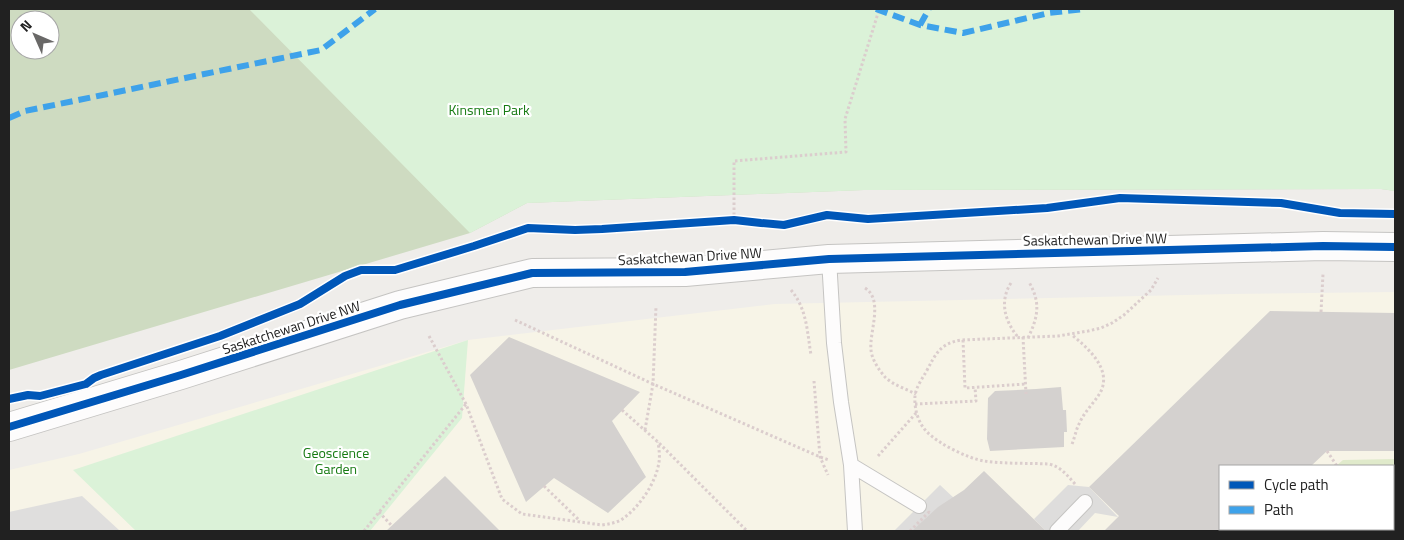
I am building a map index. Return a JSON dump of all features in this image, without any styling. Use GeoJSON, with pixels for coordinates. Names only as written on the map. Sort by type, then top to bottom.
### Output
{"type":"FeatureCollection","features":[{"type":"Feature","properties":{"kind":"street","name":"Saskatchewan Drive NW"},"geometry":{"type":"LineString","coordinates":[[9,426],[181,376],[400,305],[532,273],[685,272],[829,258],[1323,246],[1395,247]]}},
{"type":"Feature","properties":{"kind":"lane"},"geometry":{"type":"LineString","coordinates":[[829,258],[834,343],[851,465],[855,531]]}},
{"type":"Feature","properties":{"kind":"lane"},"geometry":{"type":"LineString","coordinates":[[851,465],[919,506]]}},
{"type":"Feature","properties":{"kind":"lane"},"geometry":{"type":"LineString","coordinates":[[1056,531],[1085,502]]}},
{"type":"Feature","properties":{"kind":"path"},"geometry":{"type":"LineString","coordinates":[[743,221],[731,220],[734,162],[846,152],[845,119],[879,10]]}},
{"type":"Feature","properties":{"kind":"path"},"geometry":{"type":"LineString","coordinates":[[1321,312],[1323,246]]}},
{"type":"Feature","properties":{"kind":"path"},"geometry":{"type":"LineString","coordinates":[[1085,502],[1075,483],[1056,466],[1049,464],[984,461],[966,456],[943,443],[926,431],[916,412],[916,394],[936,354],[949,342],[1072,334],[1101,328],[1124,315],[1151,290],[1160,276]]}},
{"type":"Feature","properties":{"kind":"path"},"geometry":{"type":"LineString","coordinates":[[1014,278],[1008,287],[1004,310],[1010,328],[1018,338]]}},
{"type":"Feature","properties":{"kind":"path"},"geometry":{"type":"LineString","coordinates":[[1026,278],[1036,297],[1037,314],[1025,338],[1026,394]]}},
{"type":"Feature","properties":{"kind":"path"},"geometry":{"type":"LineString","coordinates":[[862,286],[871,293],[874,305],[871,349],[875,364],[887,379],[916,394]]}},
{"type":"Feature","properties":{"kind":"path"},"geometry":{"type":"LineString","coordinates":[[645,430],[652,384],[656,306]]}},
{"type":"Feature","properties":{"kind":"path"},"geometry":{"type":"LineString","coordinates":[[515,320],[652,384],[820,457],[851,465]]}},
{"type":"Feature","properties":{"kind":"path"},"geometry":{"type":"LineString","coordinates":[[1072,334],[1094,355],[1101,368],[1103,377],[1101,391],[1079,423],[1072,444]]}},
{"type":"Feature","properties":{"kind":"path"},"geometry":{"type":"LineString","coordinates":[[429,336],[466,404],[502,498],[522,514],[602,525],[621,520],[640,502],[655,478],[660,459],[658,442]]}},
{"type":"Feature","properties":{"kind":"path"},"geometry":{"type":"LineString","coordinates":[[963,340],[965,388],[1026,384]]}},
{"type":"Feature","properties":{"kind":"path"},"geometry":{"type":"LineString","coordinates":[[915,404],[976,401],[975,387]]}},
{"type":"Feature","properties":{"kind":"path"},"geometry":{"type":"LineString","coordinates":[[364,531],[466,404]]}},
{"type":"Feature","properties":{"kind":"path"},"geometry":{"type":"LineString","coordinates":[[622,410],[658,442],[747,531]]}},
{"type":"Feature","properties":{"kind":"path"},"geometry":{"type":"LineString","coordinates":[[878,456],[916,412]]}},
{"type":"Feature","properties":{"kind":"path"},"geometry":{"type":"LineString","coordinates":[[1327,451],[1336,465]]}},
{"type":"Feature","properties":{"kind":"path"},"geometry":{"type":"LineString","coordinates":[[544,486],[580,522]]}},
{"type":"Feature","properties":{"kind":"path"},"geometry":{"type":"LineString","coordinates":[[379,512],[392,526]]}},
{"type":"Feature","properties":{"kind":"path"},"geometry":{"type":"LineString","coordinates":[[910,531],[929,512],[931,514]]}},
{"type":"Feature","properties":{"kind":"shaded area"},"geometry":{"type":"Polygon","coordinates":[[[1395,292],[1395,531],[9,531],[9,470],[79,454],[468,340],[775,304],[1395,292]]]}},
{"type":"Feature","properties":{"kind":"shaded area"},"geometry":{"type":"Polygon","coordinates":[[[82,496],[120,531],[9,531],[9,512],[82,496]]]}},
{"type":"Feature","properties":{"kind":"green space","name":"Kinsmen Park"},"geometry":{"type":"Polygon","coordinates":[[[9,9],[1395,9],[1395,191],[1381,189],[864,190],[527,203],[470,233],[9,370],[9,9]]]}},
{"type":"Feature","properties":{"kind":"green space","name":"Kinsmen Park"},"geometry":{"type":"Polygon","coordinates":[[[249,9],[1395,9],[1395,191],[1381,189],[864,190],[527,203],[470,233],[249,9]]]}},
{"type":"Feature","properties":{"kind":"green space","name":"Geoscience Garden"},"geometry":{"type":"Polygon","coordinates":[[[468,340],[462,418],[370,531],[136,531],[73,470],[468,340]]]}},
{"type":"Feature","properties":{"kind":"green space"},"geometry":{"type":"Polygon","coordinates":[[[1395,459],[1395,531],[1306,530],[1394,530],[1394,465],[1337,465],[1343,460],[1395,459]]]}},
{"type":"Feature","properties":{"kind":"pier"},"geometry":{"type":"Polygon","coordinates":[[[940,485],[955,499],[922,526],[919,531],[894,531],[940,485]]]}},
{"type":"Feature","properties":{"kind":"pier"},"geometry":{"type":"Polygon","coordinates":[[[1068,485],[1089,487],[1118,517],[1095,513],[1078,531],[1046,531],[1034,519],[1068,485]]]}},
{"type":"Feature","properties":{"kind":"building"},"geometry":{"type":"Polygon","coordinates":[[[1270,311],[1395,313],[1395,451],[1327,451],[1312,465],[1219,465],[1220,531],[1104,531],[1119,516],[1089,487],[1270,311]]]}},
{"type":"Feature","properties":{"kind":"building"},"geometry":{"type":"Polygon","coordinates":[[[509,337],[640,392],[612,421],[646,477],[608,513],[554,478],[526,502],[470,375],[509,337]]]}},
{"type":"Feature","properties":{"kind":"building"},"geometry":{"type":"Polygon","coordinates":[[[1061,387],[1063,410],[1066,410],[1067,432],[1064,432],[1064,447],[990,451],[987,439],[988,398],[995,391],[1061,387]]]}},
{"type":"Feature","properties":{"kind":"building"},"geometry":{"type":"Polygon","coordinates":[[[984,471],[1046,531],[912,531],[938,507],[964,490],[984,471]]]}},
{"type":"Feature","properties":{"kind":"building"},"geometry":{"type":"Polygon","coordinates":[[[445,476],[500,531],[386,531],[445,476]]]}},
{"type":"Feature","properties":{"kind":"marked path"},"geometry":{"type":"LineString","coordinates":[[9,118],[25,111],[321,50],[375,9]]}},
{"type":"Feature","properties":{"kind":"marked path"},"geometry":{"type":"LineString","coordinates":[[876,9],[920,25],[963,33],[1049,13],[1085,9]]}},
{"type":"Feature","properties":{"kind":"marked path"},"geometry":{"type":"LineString","coordinates":[[920,25],[929,9]]}},
{"type":"Feature","properties":{"kind":"cycle path"},"geometry":{"type":"LineString","coordinates":[[9,399],[28,395],[40,396],[86,384],[101,375],[220,336],[300,304],[345,276],[361,270],[395,270],[528,228],[602,229],[734,220],[784,225],[827,215],[868,219],[1047,208],[1120,198],[1281,203],[1340,213],[1395,214]]}},
{"type":"Feature","properties":{"kind":"cycle path"},"geometry":{"type":"LineString","coordinates":[[9,427],[181,375],[400,305],[532,273],[685,272],[829,259],[1323,246],[1395,247]]}}]}
